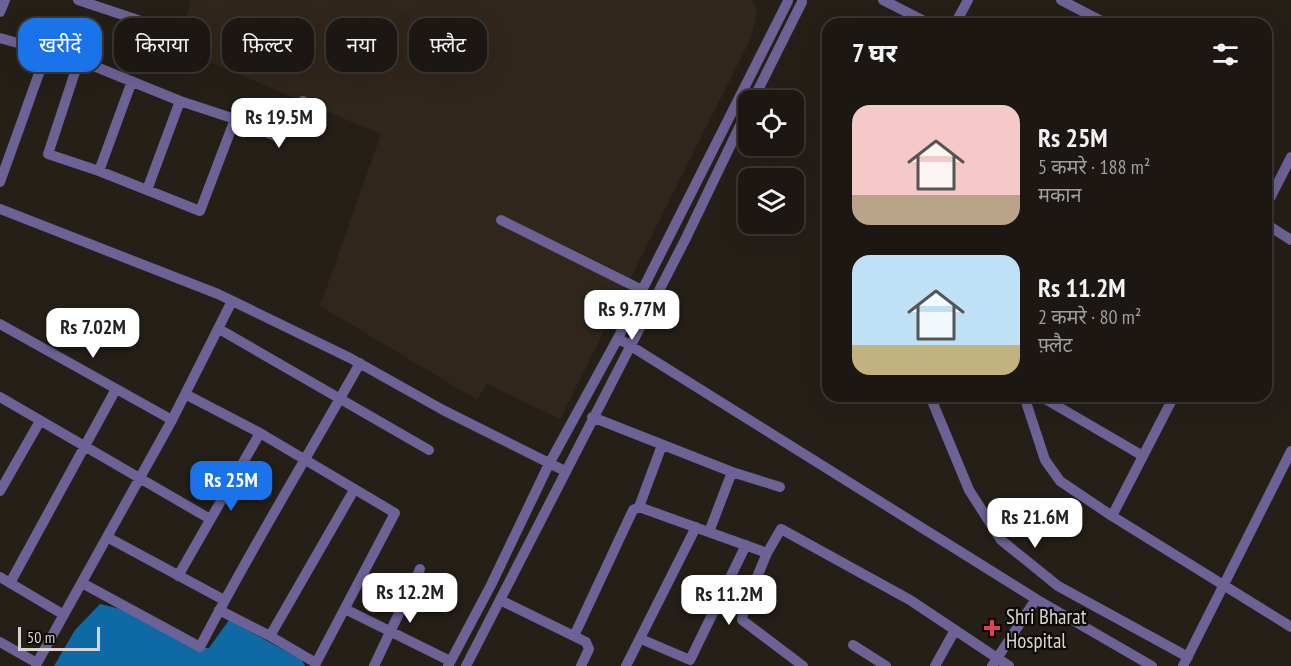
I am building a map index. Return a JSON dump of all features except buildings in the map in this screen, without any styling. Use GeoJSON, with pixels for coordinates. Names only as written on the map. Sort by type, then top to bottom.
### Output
{"type":"FeatureCollection","features":[{"type":"Feature","properties":{"kind":"street"},"geometry":{"type":"LineString","coordinates":[[0,12],[5,0]]}},
{"type":"Feature","properties":{"kind":"street"},"geometry":{"type":"LineString","coordinates":[[78,0],[132,18]]}},
{"type":"Feature","properties":{"kind":"street"},"geometry":{"type":"LineString","coordinates":[[883,0],[918,18]]}},
{"type":"Feature","properties":{"kind":"street"},"geometry":{"type":"LineString","coordinates":[[958,18],[968,0]]}},
{"type":"Feature","properties":{"kind":"street"},"geometry":{"type":"LineString","coordinates":[[1061,0],[1096,18]]}},
{"type":"Feature","properties":{"kind":"street"},"geometry":{"type":"LineString","coordinates":[[345,609],[449,664],[491,585],[549,464],[618,338],[788,1],[804,1],[758,90]]}},
{"type":"Feature","properties":{"kind":"street"},"geometry":{"type":"LineString","coordinates":[[0,38],[18,43]]}},
{"type":"Feature","properties":{"kind":"street"},"geometry":{"type":"LineString","coordinates":[[102,69],[275,136],[303,101]]}},
{"type":"Feature","properties":{"kind":"street"},"geometry":{"type":"LineString","coordinates":[[0,182],[39,72]]}},
{"type":"Feature","properties":{"kind":"street"},"geometry":{"type":"LineString","coordinates":[[75,72],[48,154],[99,171],[200,211],[235,119]]}},
{"type":"Feature","properties":{"kind":"street"},"geometry":{"type":"LineString","coordinates":[[99,171],[132,81]]}},
{"type":"Feature","properties":{"kind":"street"},"geometry":{"type":"LineString","coordinates":[[147,190],[180,101]]}},
{"type":"Feature","properties":{"kind":"street"},"geometry":{"type":"LineString","coordinates":[[466,666],[738,129]]}},
{"type":"Feature","properties":{"kind":"street"},"geometry":{"type":"LineString","coordinates":[[1272,194],[1291,158]]}},
{"type":"Feature","properties":{"kind":"street"},"geometry":{"type":"LineString","coordinates":[[0,209],[232,301],[360,363],[443,410],[565,471]]}},
{"type":"Feature","properties":{"kind":"street"},"geometry":{"type":"LineString","coordinates":[[501,220],[642,290]]}},
{"type":"Feature","properties":{"kind":"street"},"geometry":{"type":"LineString","coordinates":[[1272,228],[1291,240]]}},
{"type":"Feature","properties":{"kind":"street"},"geometry":{"type":"LineString","coordinates":[[0,642],[37,663],[172,420],[232,301]]}},
{"type":"Feature","properties":{"kind":"street"},"geometry":{"type":"LineString","coordinates":[[0,324],[172,420]]}},
{"type":"Feature","properties":{"kind":"street"},"geometry":{"type":"LineString","coordinates":[[219,329],[429,450]]}},
{"type":"Feature","properties":{"kind":"street"},"geometry":{"type":"LineString","coordinates":[[618,338],[1036,599],[1152,666]]}},
{"type":"Feature","properties":{"kind":"street"},"geometry":{"type":"LineString","coordinates":[[82,583],[200,646],[221,605],[360,363]]}},
{"type":"Feature","properties":{"kind":"street"},"geometry":{"type":"LineString","coordinates":[[64,615],[5,580],[85,446],[116,389]]}},
{"type":"Feature","properties":{"kind":"street"},"geometry":{"type":"LineString","coordinates":[[107,537],[178,576],[316,663],[395,513],[260,433],[185,394]]}},
{"type":"Feature","properties":{"kind":"street"},"geometry":{"type":"LineString","coordinates":[[0,397],[210,519]]}},
{"type":"Feature","properties":{"kind":"street"},"geometry":{"type":"LineString","coordinates":[[932,402],[969,490],[1001,540],[1058,586],[1185,662],[1291,451]]}},
{"type":"Feature","properties":{"kind":"street"},"geometry":{"type":"LineString","coordinates":[[1026,402],[1045,460],[1060,481],[1112,516],[1291,627]]}},
{"type":"Feature","properties":{"kind":"street"},"geometry":{"type":"LineString","coordinates":[[1050,402],[1143,456]]}},
{"type":"Feature","properties":{"kind":"street"},"geometry":{"type":"LineString","coordinates":[[1112,516],[1171,402]]}},
{"type":"Feature","properties":{"kind":"street"},"geometry":{"type":"LineString","coordinates":[[592,417],[732,472],[780,487]]}},
{"type":"Feature","properties":{"kind":"street"},"geometry":{"type":"LineString","coordinates":[[0,491],[4,475],[40,421]]}},
{"type":"Feature","properties":{"kind":"street"},"geometry":{"type":"LineString","coordinates":[[178,576],[260,433]]}},
{"type":"Feature","properties":{"kind":"street"},"geometry":{"type":"LineString","coordinates":[[574,636],[633,510],[639,507],[662,444]]}},
{"type":"Feature","properties":{"kind":"street"},"geometry":{"type":"LineString","coordinates":[[709,532],[732,472]]}},
{"type":"Feature","properties":{"kind":"street"},"geometry":{"type":"LineString","coordinates":[[270,636],[354,490]]}},
{"type":"Feature","properties":{"kind":"street"},"geometry":{"type":"LineString","coordinates":[[639,507],[767,553]]}},
{"type":"Feature","properties":{"kind":"street"},"geometry":{"type":"LineString","coordinates":[[626,666],[696,527]]}},
{"type":"Feature","properties":{"kind":"street"},"geometry":{"type":"LineString","coordinates":[[803,666],[742,620],[744,608],[767,553],[781,529],[910,600],[955,630],[995,662],[1010,666]]}},
{"type":"Feature","properties":{"kind":"street"},"geometry":{"type":"LineString","coordinates":[[641,639],[690,660],[746,545]]}},
{"type":"Feature","properties":{"kind":"street"},"geometry":{"type":"LineString","coordinates":[[374,666],[420,569]]}},
{"type":"Feature","properties":{"kind":"street"},"geometry":{"type":"LineString","coordinates":[[995,662],[1036,599]]}},
{"type":"Feature","properties":{"kind":"street"},"geometry":{"type":"LineString","coordinates":[[500,600],[589,645],[581,666]]}},
{"type":"Feature","properties":{"kind":"street"},"geometry":{"type":"LineString","coordinates":[[935,666],[955,630]]}},
{"type":"Feature","properties":{"kind":"street"},"geometry":{"type":"LineString","coordinates":[[853,645],[886,666]]}},
{"type":"Feature","properties":{"kind":"shaded area"},"geometry":{"type":"Polygon","coordinates":[[[191,0],[753,0],[757,13],[751,38],[560,419],[487,384],[477,400],[320,306],[381,134],[233,72],[314,72],[314,18],[222,18],[222,67],[210,62],[210,18],[186,18],[191,0]]]}},
{"type":"Feature","properties":{"kind":"water"},"geometry":{"type":"Polygon","coordinates":[[[100,604],[129,611],[196,648],[209,648],[229,620],[302,660],[305,666],[54,666],[75,630],[100,604]]]}},
{"type":"Feature","properties":{"kind":"place","name":"Shri Bharat Hospital"},"geometry":{"type":"Point","coordinates":[992,628]}}]}
